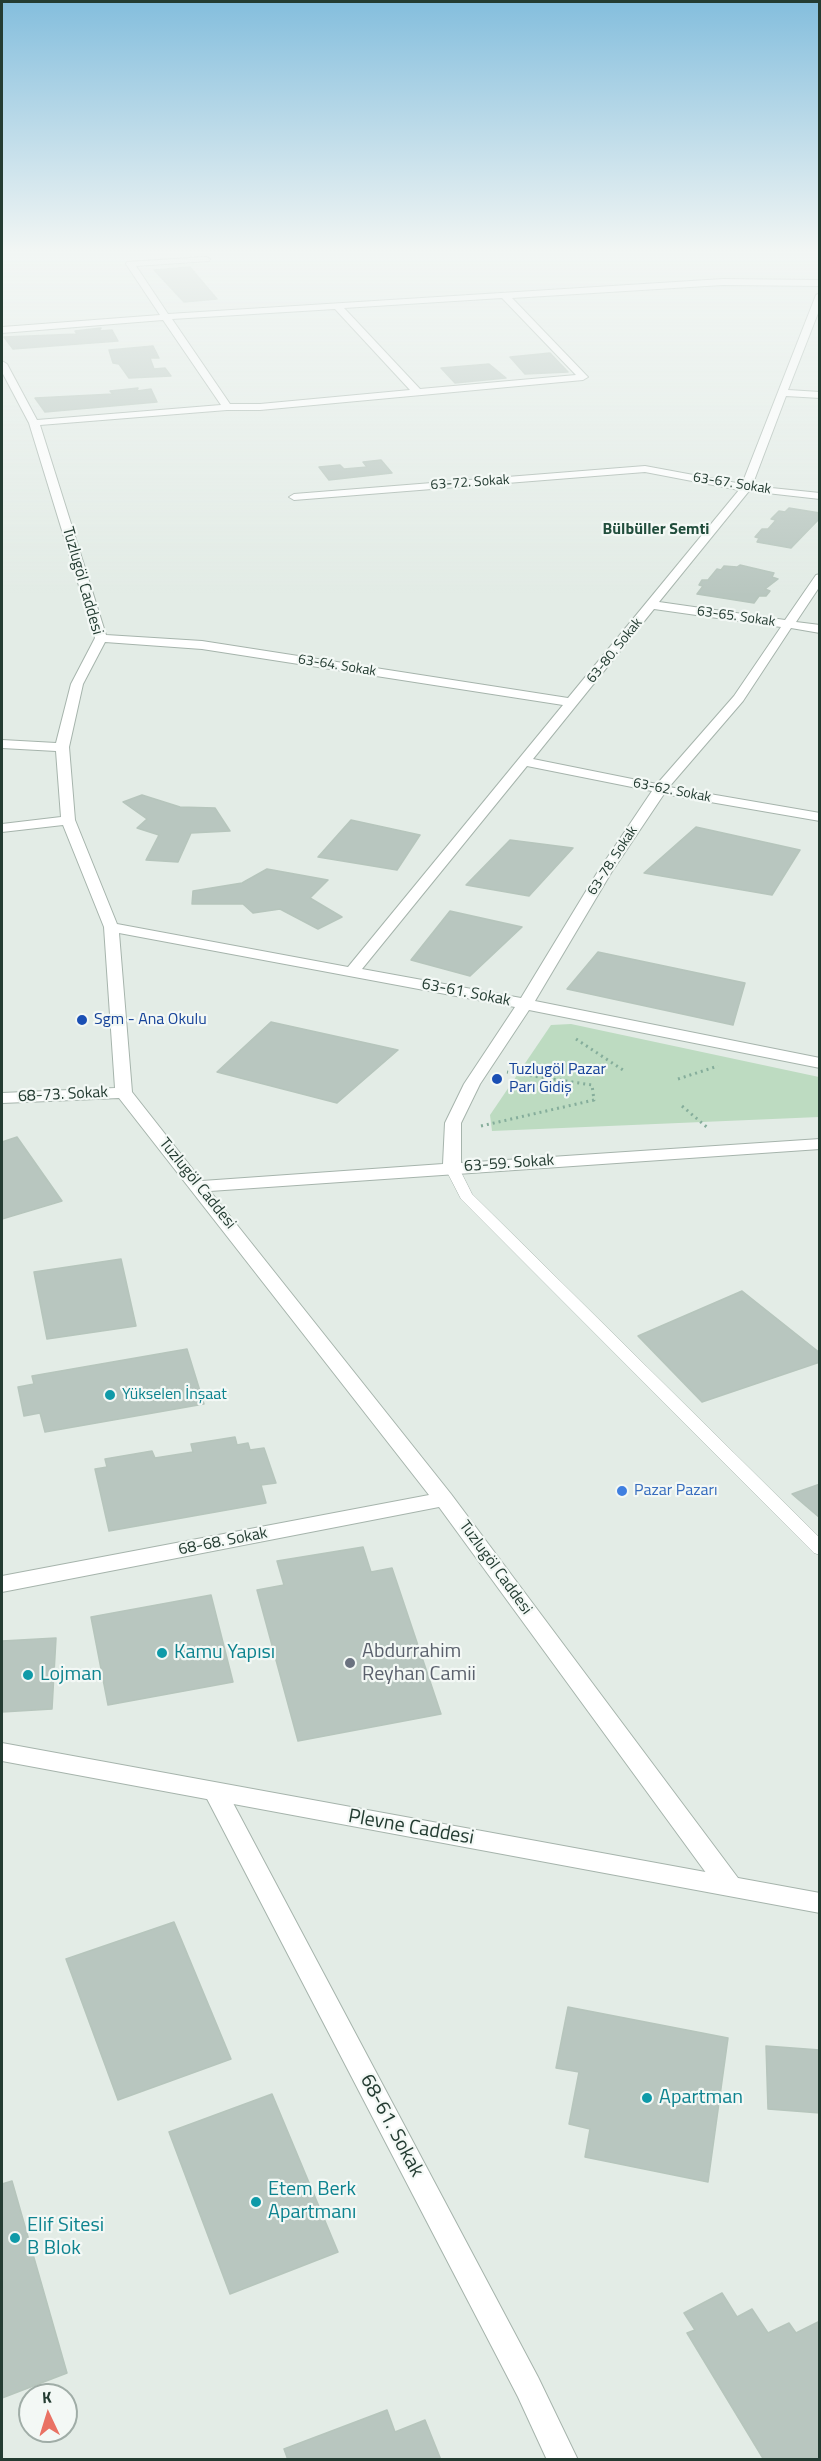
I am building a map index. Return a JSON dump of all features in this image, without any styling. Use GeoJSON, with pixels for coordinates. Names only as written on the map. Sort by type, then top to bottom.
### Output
{"type":"FeatureCollection","features":[{"type":"Feature","properties":{"kind":"street","name":"Tuzlugöl Caddesi"},"geometry":{"type":"LineString","coordinates":[[3,366],[34,423],[101,638],[77,684],[62,747],[68,819],[111,927],[124,1093],[444,1499],[729,1885]]}},
{"type":"Feature","properties":{"kind":"street"},"geometry":{"type":"LineString","coordinates":[[199,366],[227,407]]}},
{"type":"Feature","properties":{"kind":"street"},"geometry":{"type":"LineString","coordinates":[[393,366],[417,392]]}},
{"type":"Feature","properties":{"kind":"street"},"geometry":{"type":"LineString","coordinates":[[34,423],[227,407],[260,407],[583,377],[572,366]]}},
{"type":"Feature","properties":{"kind":"street","name":"63-80. Sokak"},"geometry":{"type":"LineString","coordinates":[[352,972],[746,488],[793,366]]}},
{"type":"Feature","properties":{"kind":"street"},"geometry":{"type":"LineString","coordinates":[[782,393],[819,395]]}},
{"type":"Feature","properties":{"kind":"street","name":"63-67. Sokak"},"geometry":{"type":"LineString","coordinates":[[645,469],[746,488],[819,496]]}},
{"type":"Feature","properties":{"kind":"street","name":"63-72. Sokak"},"geometry":{"type":"LineString","coordinates":[[294,496],[645,469]]}},
{"type":"Feature","properties":{"kind":"street","name":"63-78. Sokak"},"geometry":{"type":"LineString","coordinates":[[452,1168],[453,1123],[483,1069],[604,873],[660,789],[739,698],[819,577]]}},
{"type":"Feature","properties":{"kind":"street","name":"63-65. Sokak"},"geometry":{"type":"LineString","coordinates":[[652,605],[819,629]]}},
{"type":"Feature","properties":{"kind":"street","name":"63-64. Sokak"},"geometry":{"type":"LineString","coordinates":[[101,638],[202,645],[573,703]]}},
{"type":"Feature","properties":{"kind":"street"},"geometry":{"type":"LineString","coordinates":[[2,744],[62,747]]}},
{"type":"Feature","properties":{"kind":"street","name":"63-62. Sokak"},"geometry":{"type":"LineString","coordinates":[[524,761],[660,789],[819,817]]}},
{"type":"Feature","properties":{"kind":"street"},"geometry":{"type":"LineString","coordinates":[[2,828],[68,819]]}},
{"type":"Feature","properties":{"kind":"street","name":"63-61. Sokak"},"geometry":{"type":"LineString","coordinates":[[111,927],[525,1004],[819,1063]]}},
{"type":"Feature","properties":{"kind":"street","name":"68-73. Sokak"},"geometry":{"type":"LineString","coordinates":[[2,1098],[124,1093]]}},
{"type":"Feature","properties":{"kind":"street","name":"63-59. Sokak"},"geometry":{"type":"LineString","coordinates":[[199,1186],[819,1144]]}},
{"type":"Feature","properties":{"kind":"street","name":"68-68. Sokak"},"geometry":{"type":"LineString","coordinates":[[2,1584],[444,1499]]}},
{"type":"Feature","properties":{"kind":"street","name":"Plevne Caddesi"},"geometry":{"type":"LineString","coordinates":[[2,1752],[216,1793],[729,1885],[819,1904]]}},
{"type":"Feature","properties":{"kind":"street","name":"68-61. Sokak"},"geometry":{"type":"LineString","coordinates":[[216,1793],[528,2387],[563,2460]]}},
{"type":"Feature","properties":{"kind":"lane"},"geometry":{"type":"LineString","coordinates":[[452,1168],[466,1196],[819,1549]]}},
{"type":"Feature","properties":{"kind":"path"},"geometry":{"type":"LineString","coordinates":[[452,1132],[594,1100],[592,1085],[483,1069]]}},
{"type":"Feature","properties":{"kind":"green space"},"geometry":{"type":"Polygon","coordinates":[[[571,1024],[819,1077],[819,1117],[492,1131],[490,1115],[551,1025],[571,1024]]]}},
{"type":"Feature","properties":{"kind":"building"},"geometry":{"type":"Polygon","coordinates":[[[120,366],[165,368],[171,376],[129,378],[120,366]]]}},
{"type":"Feature","properties":{"kind":"building"},"geometry":{"type":"Polygon","coordinates":[[[491,366],[506,378],[455,383],[441,368],[491,366]]]}},
{"type":"Feature","properties":{"kind":"building"},"geometry":{"type":"Polygon","coordinates":[[[518,366],[562,366],[568,372],[525,374],[518,366]]]}},
{"type":"Feature","properties":{"kind":"building"},"geometry":{"type":"Polygon","coordinates":[[[138,388],[137,391],[151,389],[157,402],[45,412],[35,398],[113,394],[110,391],[138,388]]]}},
{"type":"Feature","properties":{"kind":"building"},"geometry":{"type":"Polygon","coordinates":[[[381,460],[392,473],[329,480],[319,467],[340,465],[344,469],[367,467],[363,462],[381,460]]]}},
{"type":"Feature","properties":{"kind":"building"},"geometry":{"type":"Polygon","coordinates":[[[789,508],[820,513],[820,518],[791,548],[757,542],[759,538],[755,537],[762,529],[768,529],[776,520],[771,519],[779,511],[785,512],[789,508]]]}},
{"type":"Feature","properties":{"kind":"building"},"geometry":{"type":"Polygon","coordinates":[[[740,565],[774,573],[772,577],[778,579],[765,589],[770,591],[766,596],[759,596],[754,603],[697,594],[703,586],[699,585],[702,580],[708,580],[717,569],[740,565]]]}},
{"type":"Feature","properties":{"kind":"building"},"geometry":{"type":"Polygon","coordinates":[[[142,795],[180,807],[215,808],[230,831],[191,833],[178,862],[146,860],[159,835],[137,828],[147,819],[123,802],[142,795]]]}},
{"type":"Feature","properties":{"kind":"building"},"geometry":{"type":"Polygon","coordinates":[[[351,820],[420,835],[397,870],[318,857],[351,820]]]}},
{"type":"Feature","properties":{"kind":"building"},"geometry":{"type":"Polygon","coordinates":[[[696,827],[800,850],[772,895],[644,873],[696,827]]]}},
{"type":"Feature","properties":{"kind":"building"},"geometry":{"type":"Polygon","coordinates":[[[510,840],[573,848],[529,896],[466,885],[510,840]]]}},
{"type":"Feature","properties":{"kind":"building"},"geometry":{"type":"Polygon","coordinates":[[[267,869],[328,880],[310,898],[342,917],[318,929],[280,909],[253,913],[243,904],[192,904],[193,891],[242,883],[267,869]]]}},
{"type":"Feature","properties":{"kind":"building"},"geometry":{"type":"Polygon","coordinates":[[[450,911],[522,927],[470,976],[411,960],[450,911]]]}},
{"type":"Feature","properties":{"kind":"building"},"geometry":{"type":"Polygon","coordinates":[[[598,952],[745,983],[733,1025],[567,989],[598,952]]]}},
{"type":"Feature","properties":{"kind":"building"},"geometry":{"type":"Polygon","coordinates":[[[271,1022],[398,1050],[337,1103],[217,1072],[271,1022]]]}},
{"type":"Feature","properties":{"kind":"building"},"geometry":{"type":"Polygon","coordinates":[[[17,1137],[62,1201],[2,1219],[2,1142],[17,1137]]]}},
{"type":"Feature","properties":{"kind":"building"},"geometry":{"type":"Polygon","coordinates":[[[121,1259],[136,1326],[47,1339],[34,1272],[121,1259]]]}},
{"type":"Feature","properties":{"kind":"building"},"geometry":{"type":"Polygon","coordinates":[[[742,1291],[820,1353],[820,1362],[702,1402],[638,1336],[742,1291]]]}},
{"type":"Feature","properties":{"kind":"building","name":"Yükselen İnşaat"},"geometry":{"type":"Polygon","coordinates":[[[187,1349],[204,1404],[45,1432],[40,1413],[24,1416],[18,1387],[34,1384],[32,1376],[187,1349]]]}},
{"type":"Feature","properties":{"kind":"building"},"geometry":{"type":"Polygon","coordinates":[[[235,1437],[237,1445],[248,1443],[250,1450],[264,1448],[276,1483],[261,1485],[266,1503],[109,1531],[95,1469],[107,1467],[105,1459],[152,1451],[155,1458],[193,1452],[191,1444],[235,1437]]]}},
{"type":"Feature","properties":{"kind":"building"},"geometry":{"type":"Polygon","coordinates":[[[820,1484],[820,1518],[792,1494],[820,1484]]]}},
{"type":"Feature","properties":{"kind":"building","name":"Abdurrahim Reyhan Camii"},"geometry":{"type":"Polygon","coordinates":[[[363,1547],[371,1572],[392,1568],[441,1714],[298,1741],[257,1590],[284,1585],[277,1561],[363,1547]]]}},
{"type":"Feature","properties":{"kind":"building","name":"Kamu Yapısı"},"geometry":{"type":"Polygon","coordinates":[[[211,1595],[233,1682],[108,1705],[91,1617],[211,1595]]]}},
{"type":"Feature","properties":{"kind":"building","name":"Lojman"},"geometry":{"type":"Polygon","coordinates":[[[56,1638],[52,1709],[2,1712],[2,1641],[56,1638]]]}},
{"type":"Feature","properties":{"kind":"building"},"geometry":{"type":"Polygon","coordinates":[[[174,1922],[231,2059],[118,2100],[66,1959],[174,1922]]]}},
{"type":"Feature","properties":{"kind":"building","name":"Apartman"},"geometry":{"type":"Polygon","coordinates":[[[568,2007],[728,2038],[708,2182],[585,2157],[590,2129],[569,2124],[579,2072],[556,2068],[568,2007]]]}},
{"type":"Feature","properties":{"kind":"building"},"geometry":{"type":"Polygon","coordinates":[[[766,2046],[820,2050],[820,2113],[768,2109],[766,2046]]]}},
{"type":"Feature","properties":{"kind":"building","name":"Etem Berk Apartmanı"},"geometry":{"type":"Polygon","coordinates":[[[272,2094],[338,2252],[230,2294],[169,2132],[272,2094]]]}},
{"type":"Feature","properties":{"kind":"building","name":"Elif Sitesi B Blok"},"geometry":{"type":"Polygon","coordinates":[[[12,2181],[67,2373],[41,2383],[18,2383],[18,2392],[2,2398],[2,2184],[12,2181]]]}},
{"type":"Feature","properties":{"kind":"building"},"geometry":{"type":"Polygon","coordinates":[[[722,2293],[737,2317],[752,2309],[768,2333],[789,2323],[796,2333],[818,2322],[820,2324],[820,2460],[764,2460],[687,2333],[695,2330],[684,2313],[722,2293]]]}},
{"type":"Feature","properties":{"kind":"building"},"geometry":{"type":"Polygon","coordinates":[[[387,2410],[395,2432],[425,2420],[441,2460],[288,2460],[284,2449],[387,2410]]]}},
{"type":"Feature","properties":{"kind":"place","name":"Sgm - Ana Okulu"},"geometry":{"type":"Point","coordinates":[82,1020]}},
{"type":"Feature","properties":{"kind":"place","name":"Tuzlugöl Pazar Parı Gidiş"},"geometry":{"type":"Point","coordinates":[497,1079]}},
{"type":"Feature","properties":{"kind":"place","name":"Yükselen İnşaat"},"geometry":{"type":"Point","coordinates":[110,1395]}},
{"type":"Feature","properties":{"kind":"place","name":"Pazar Pazarı"},"geometry":{"type":"Point","coordinates":[622,1491]}},
{"type":"Feature","properties":{"kind":"place","name":"Kamu Yapısı"},"geometry":{"type":"Point","coordinates":[162,1653]}},
{"type":"Feature","properties":{"kind":"place","name":"Abdurrahim Reyhan Camii"},"geometry":{"type":"Point","coordinates":[350,1663]}},
{"type":"Feature","properties":{"kind":"place","name":"Lojman"},"geometry":{"type":"Point","coordinates":[28,1675]}},
{"type":"Feature","properties":{"kind":"place","name":"Apartman"},"geometry":{"type":"Point","coordinates":[647,2098]}},
{"type":"Feature","properties":{"kind":"place","name":"Etem Berk Apartmanı"},"geometry":{"type":"Point","coordinates":[256,2202]}},
{"type":"Feature","properties":{"kind":"place","name":"Elif Sitesi B Blok"},"geometry":{"type":"Point","coordinates":[15,2238]}},
{"type":"Feature","properties":{"kind":"district","name":"Bülbüller Semti"},"geometry":{"type":"Point","coordinates":[656,530]}}]}
